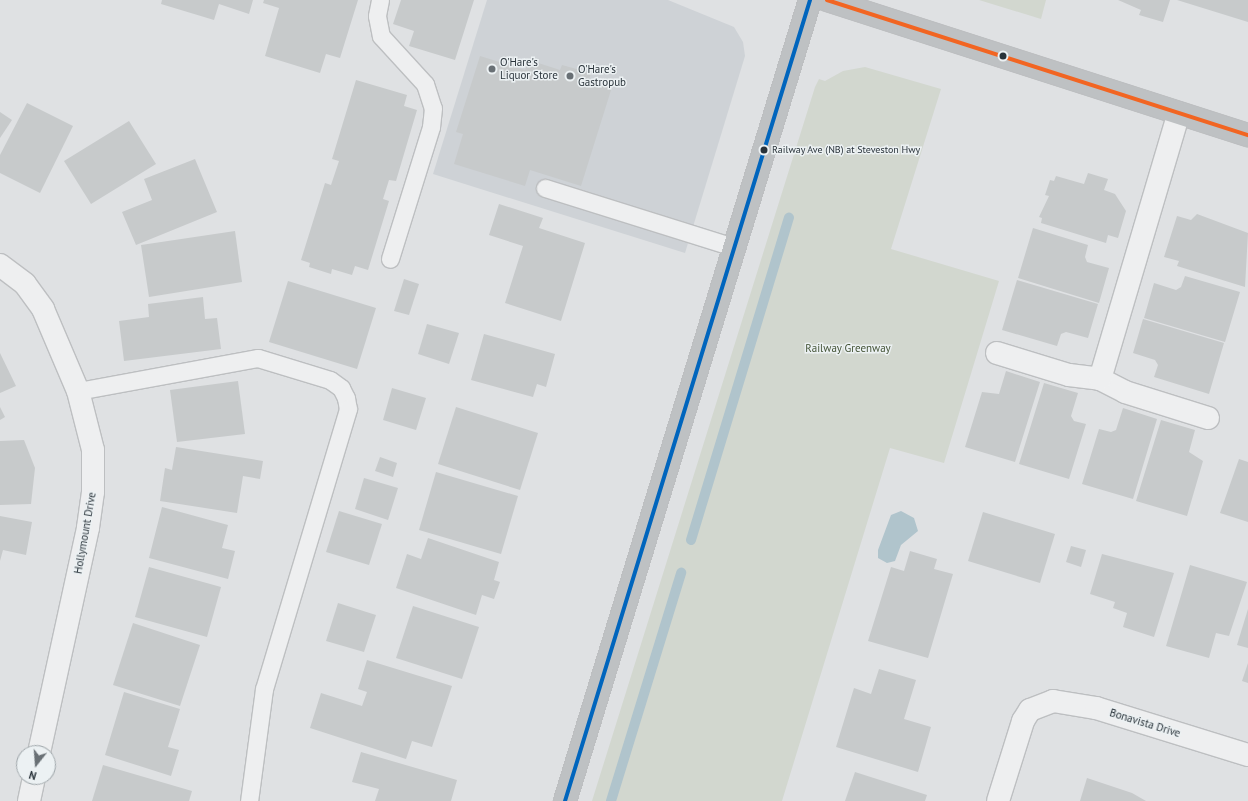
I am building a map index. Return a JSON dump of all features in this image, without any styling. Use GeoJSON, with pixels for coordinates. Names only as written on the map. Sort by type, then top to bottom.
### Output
{"type":"FeatureCollection","features":[{"type":"Feature","properties":{"kind":"main road"},"geometry":{"type":"LineString","coordinates":[[564,801],[810,0]]}},
{"type":"Feature","properties":{"kind":"main road"},"geometry":{"type":"LineString","coordinates":[[827,0],[1248,135]]}},
{"type":"Feature","properties":{"kind":"street"},"geometry":{"type":"LineString","coordinates":[[1100,379],[1179,113]]}},
{"type":"Feature","properties":{"kind":"street","name":"Hollymount Drive"},"geometry":{"type":"LineString","coordinates":[[0,265],[25,284],[43,309],[78,391],[93,450],[93,492],[41,745]]}},
{"type":"Feature","properties":{"kind":"street"},"geometry":{"type":"LineString","coordinates":[[997,353],[1069,375],[1100,379],[1125,392],[1208,418]]}},
{"type":"Feature","properties":{"kind":"street","name":"Bonavista Drive"},"geometry":{"type":"LineString","coordinates":[[998,801],[1024,721],[1030,710],[1041,704],[1078,703],[1248,755]]}},
{"type":"Feature","properties":{"kind":"street"},"geometry":{"type":"LineString","coordinates":[[29,801],[32,785]]}},
{"type":"Feature","properties":{"kind":"lane"},"geometry":{"type":"LineString","coordinates":[[380,0],[377,16],[381,36],[425,84],[433,108],[431,127],[390,259]]}},
{"type":"Feature","properties":{"kind":"lane"},"geometry":{"type":"LineString","coordinates":[[545,188],[733,247]]}},
{"type":"Feature","properties":{"kind":"lane"},"geometry":{"type":"LineString","coordinates":[[78,391],[258,358],[330,380],[341,388],[346,398],[348,409],[264,689],[249,801]]}},
{"type":"Feature","properties":{"kind":"shaded area"},"geometry":{"type":"Polygon","coordinates":[[[487,0],[668,0],[734,27],[743,42],[745,56],[685,253],[433,174],[487,0]]]}},
{"type":"Feature","properties":{"kind":"green space"},"geometry":{"type":"Polygon","coordinates":[[[979,0],[1046,0],[1041,19],[979,0]]]}},
{"type":"Feature","properties":{"kind":"green space","name":"Railway Greenway"},"geometry":{"type":"Polygon","coordinates":[[[865,67],[941,89],[891,249],[999,281],[944,463],[890,448],[782,801],[592,801],[815,87],[819,79],[825,81],[843,71],[865,67]]]}},
{"type":"Feature","properties":{"kind":"water"},"geometry":{"type":"Polygon","coordinates":[[[901,511],[914,518],[918,531],[901,545],[895,561],[887,563],[878,558],[878,550],[891,515],[901,511]]]}},
{"type":"Feature","properties":{"kind":"building"},"geometry":{"type":"Polygon","coordinates":[[[162,0],[253,0],[249,14],[219,4],[214,20],[161,4],[162,0]]]}},
{"type":"Feature","properties":{"kind":"building"},"geometry":{"type":"Polygon","coordinates":[[[264,0],[358,0],[340,58],[326,54],[320,73],[265,56],[279,8],[263,3],[264,0]]]}},
{"type":"Feature","properties":{"kind":"building"},"geometry":{"type":"Polygon","coordinates":[[[401,0],[474,0],[455,60],[409,46],[414,31],[393,24],[401,0]]]}},
{"type":"Feature","properties":{"kind":"building"},"geometry":{"type":"Polygon","coordinates":[[[1118,0],[1170,0],[1163,22],[1139,15],[1141,10],[1118,0]]]}},
{"type":"Feature","properties":{"kind":"building"},"geometry":{"type":"Polygon","coordinates":[[[1177,0],[1248,0],[1248,22],[1177,0]]]}},
{"type":"Feature","properties":{"kind":"building"},"geometry":{"type":"Polygon","coordinates":[[[480,56],[525,70],[529,60],[560,70],[562,65],[591,73],[589,79],[612,87],[581,186],[530,170],[525,186],[454,164],[463,134],[456,132],[480,56]]]}},
{"type":"Feature","properties":{"kind":"building"},"geometry":{"type":"Polygon","coordinates":[[[356,80],[407,95],[404,106],[417,110],[396,181],[389,180],[383,199],[389,201],[368,270],[355,266],[352,275],[332,269],[331,274],[309,267],[310,263],[301,260],[325,183],[331,185],[339,161],[332,159],[356,80]]]}},
{"type":"Feature","properties":{"kind":"building"},"geometry":{"type":"Polygon","coordinates":[[[27,103],[73,126],[40,193],[0,173],[0,155],[27,103]]]}},
{"type":"Feature","properties":{"kind":"building"},"geometry":{"type":"Polygon","coordinates":[[[0,112],[12,120],[0,138],[0,112]]]}},
{"type":"Feature","properties":{"kind":"building"},"geometry":{"type":"Polygon","coordinates":[[[129,121],[156,164],[91,204],[64,161],[129,121]]]}},
{"type":"Feature","properties":{"kind":"building"},"geometry":{"type":"Polygon","coordinates":[[[195,159],[217,212],[136,245],[122,212],[152,200],[144,179],[195,159]]]}},
{"type":"Feature","properties":{"kind":"building"},"geometry":{"type":"Polygon","coordinates":[[[1088,173],[1108,179],[1104,190],[1115,194],[1126,211],[1118,238],[1108,235],[1106,243],[1041,223],[1042,218],[1039,217],[1049,196],[1045,195],[1050,180],[1054,181],[1056,176],[1084,184],[1088,173]]]}},
{"type":"Feature","properties":{"kind":"building"},"geometry":{"type":"Polygon","coordinates":[[[499,204],[543,218],[539,228],[585,243],[561,321],[505,303],[523,246],[489,235],[499,204]]]}},
{"type":"Feature","properties":{"kind":"building"},"geometry":{"type":"Polygon","coordinates":[[[1197,214],[1248,233],[1245,287],[1177,266],[1179,261],[1164,257],[1177,216],[1191,220],[1197,214]]]}},
{"type":"Feature","properties":{"kind":"building"},"geometry":{"type":"Polygon","coordinates":[[[1033,228],[1088,245],[1085,257],[1087,262],[1109,268],[1099,303],[1018,278],[1033,228]]]}},
{"type":"Feature","properties":{"kind":"building"},"geometry":{"type":"Polygon","coordinates":[[[235,231],[242,282],[149,297],[141,245],[235,231]]]}},
{"type":"Feature","properties":{"kind":"building"},"geometry":{"type":"Polygon","coordinates":[[[1185,276],[1240,292],[1225,342],[1144,318],[1154,283],[1176,290],[1181,287],[1185,276]]]}},
{"type":"Feature","properties":{"kind":"building"},"geometry":{"type":"Polygon","coordinates":[[[404,279],[419,284],[409,315],[394,311],[404,279]]]}},
{"type":"Feature","properties":{"kind":"building"},"geometry":{"type":"Polygon","coordinates":[[[1017,280],[1098,304],[1088,338],[1066,332],[1061,334],[1057,346],[1002,330],[1017,280]]]}},
{"type":"Feature","properties":{"kind":"building"},"geometry":{"type":"Polygon","coordinates":[[[288,281],[376,308],[357,369],[269,342],[288,281]]]}},
{"type":"Feature","properties":{"kind":"building"},"geometry":{"type":"Polygon","coordinates":[[[203,297],[205,319],[217,318],[221,349],[124,361],[119,321],[149,317],[148,304],[203,297]]]}},
{"type":"Feature","properties":{"kind":"building"},"geometry":{"type":"Polygon","coordinates":[[[1143,319],[1224,343],[1209,394],[1154,377],[1158,365],[1155,360],[1133,353],[1143,319]]]}},
{"type":"Feature","properties":{"kind":"building"},"geometry":{"type":"Polygon","coordinates":[[[427,324],[459,333],[449,364],[418,354],[427,324]]]}},
{"type":"Feature","properties":{"kind":"building"},"geometry":{"type":"Polygon","coordinates":[[[484,334],[555,354],[546,387],[537,384],[533,397],[471,380],[484,334]]]}},
{"type":"Feature","properties":{"kind":"building"},"geometry":{"type":"Polygon","coordinates":[[[0,353],[16,386],[0,393],[0,353]]]}},
{"type":"Feature","properties":{"kind":"building"},"geometry":{"type":"Polygon","coordinates":[[[1006,371],[1040,382],[1015,462],[965,447],[982,392],[999,394],[1006,371]]]}},
{"type":"Feature","properties":{"kind":"building"},"geometry":{"type":"Polygon","coordinates":[[[238,381],[245,434],[177,442],[170,390],[238,381]]]}},
{"type":"Feature","properties":{"kind":"building"},"geometry":{"type":"Polygon","coordinates":[[[1044,383],[1078,393],[1071,416],[1074,421],[1086,424],[1069,479],[1019,464],[1044,383]]]}},
{"type":"Feature","properties":{"kind":"building"},"geometry":{"type":"Polygon","coordinates":[[[392,388],[426,398],[416,430],[383,420],[392,388]]]}},
{"type":"Feature","properties":{"kind":"building"},"geometry":{"type":"Polygon","coordinates":[[[0,407],[5,417],[0,420],[0,407]]]}},
{"type":"Feature","properties":{"kind":"building"},"geometry":{"type":"Polygon","coordinates":[[[456,407],[538,433],[520,490],[438,464],[456,407]]]}},
{"type":"Feature","properties":{"kind":"building"},"geometry":{"type":"Polygon","coordinates":[[[1123,408],[1157,419],[1133,499],[1082,484],[1099,429],[1111,432],[1116,430],[1123,408]]]}},
{"type":"Feature","properties":{"kind":"building"},"geometry":{"type":"Polygon","coordinates":[[[1161,420],[1195,430],[1189,452],[1203,461],[1187,516],[1136,501],[1161,420]]]}},
{"type":"Feature","properties":{"kind":"building"},"geometry":{"type":"Polygon","coordinates":[[[24,440],[35,468],[31,504],[0,505],[0,441],[24,440]]]}},
{"type":"Feature","properties":{"kind":"building"},"geometry":{"type":"Polygon","coordinates":[[[176,447],[263,461],[260,479],[243,476],[237,513],[160,501],[165,468],[172,470],[176,447]]]}},
{"type":"Feature","properties":{"kind":"building"},"geometry":{"type":"Polygon","coordinates":[[[380,457],[397,463],[393,477],[375,471],[380,457]]]}},
{"type":"Feature","properties":{"kind":"building"},"geometry":{"type":"Polygon","coordinates":[[[1239,459],[1248,462],[1248,522],[1220,513],[1239,459]]]}},
{"type":"Feature","properties":{"kind":"building"},"geometry":{"type":"Polygon","coordinates":[[[436,472],[518,496],[501,554],[419,530],[436,472]]]}},
{"type":"Feature","properties":{"kind":"building"},"geometry":{"type":"Polygon","coordinates":[[[364,478],[398,488],[388,520],[355,509],[364,478]]]}},
{"type":"Feature","properties":{"kind":"building"},"geometry":{"type":"Polygon","coordinates":[[[162,507],[228,525],[222,548],[235,551],[228,579],[149,558],[162,507]]]}},
{"type":"Feature","properties":{"kind":"building"},"geometry":{"type":"Polygon","coordinates":[[[339,511],[382,524],[369,565],[326,552],[339,511]]]}},
{"type":"Feature","properties":{"kind":"building"},"geometry":{"type":"Polygon","coordinates":[[[983,512],[1055,534],[1040,583],[968,561],[983,512]]]}},
{"type":"Feature","properties":{"kind":"building"},"geometry":{"type":"Polygon","coordinates":[[[0,516],[32,522],[26,555],[3,550],[0,561],[0,516]]]}},
{"type":"Feature","properties":{"kind":"building"},"geometry":{"type":"Polygon","coordinates":[[[428,538],[499,562],[494,580],[500,582],[494,599],[482,595],[476,615],[396,588],[407,554],[421,559],[428,538]]]}},
{"type":"Feature","properties":{"kind":"building"},"geometry":{"type":"Polygon","coordinates":[[[1071,546],[1086,550],[1081,567],[1066,562],[1071,546]]]}},
{"type":"Feature","properties":{"kind":"building"},"geometry":{"type":"Polygon","coordinates":[[[910,551],[937,559],[934,569],[953,574],[928,658],[868,641],[891,567],[904,571],[910,551]]]}},
{"type":"Feature","properties":{"kind":"building"},"geometry":{"type":"Polygon","coordinates":[[[1102,554],[1174,573],[1154,637],[1123,627],[1127,613],[1113,608],[1115,602],[1090,594],[1102,554]]]}},
{"type":"Feature","properties":{"kind":"building"},"geometry":{"type":"Polygon","coordinates":[[[1190,565],[1247,582],[1229,636],[1216,633],[1209,658],[1166,646],[1190,565]]]}},
{"type":"Feature","properties":{"kind":"building"},"geometry":{"type":"Polygon","coordinates":[[[149,567],[221,587],[207,637],[135,617],[149,567]]]}},
{"type":"Feature","properties":{"kind":"building"},"geometry":{"type":"Polygon","coordinates":[[[338,603],[376,615],[364,652],[326,641],[338,603]]]}},
{"type":"Feature","properties":{"kind":"building"},"geometry":{"type":"Polygon","coordinates":[[[413,606],[479,627],[462,679],[396,658],[413,606]]]}},
{"type":"Feature","properties":{"kind":"building"},"geometry":{"type":"Polygon","coordinates":[[[1248,609],[1248,648],[1237,645],[1248,609]]]}},
{"type":"Feature","properties":{"kind":"building"},"geometry":{"type":"Polygon","coordinates":[[[133,623],[200,645],[180,706],[113,685],[133,623]]]}},
{"type":"Feature","properties":{"kind":"building"},"geometry":{"type":"Polygon","coordinates":[[[367,660],[452,686],[432,747],[412,741],[406,759],[310,728],[321,693],[362,706],[367,692],[358,689],[367,660]]]}},
{"type":"Feature","properties":{"kind":"building"},"geometry":{"type":"Polygon","coordinates":[[[1248,663],[1248,683],[1242,681],[1248,663]]]}},
{"type":"Feature","properties":{"kind":"building"},"geometry":{"type":"Polygon","coordinates":[[[879,669],[916,680],[904,719],[931,727],[918,772],[836,747],[854,688],[871,694],[879,669]]]}},
{"type":"Feature","properties":{"kind":"building"},"geometry":{"type":"Polygon","coordinates":[[[124,692],[180,709],[168,747],[179,750],[171,776],[105,755],[124,692]]]}},
{"type":"Feature","properties":{"kind":"building"},"geometry":{"type":"Polygon","coordinates":[[[361,752],[457,780],[451,801],[375,801],[379,789],[352,782],[361,752]]]}},
{"type":"Feature","properties":{"kind":"building"},"geometry":{"type":"Polygon","coordinates":[[[103,765],[192,791],[189,801],[92,801],[103,765]]]}},
{"type":"Feature","properties":{"kind":"building"},"geometry":{"type":"Polygon","coordinates":[[[855,772],[927,795],[925,801],[845,801],[855,772]]]}},
{"type":"Feature","properties":{"kind":"building"},"geometry":{"type":"Polygon","coordinates":[[[1087,778],[1132,793],[1146,801],[1080,801],[1087,778]]]}},
{"type":"Feature","properties":{"kind":"waterway"},"geometry":{"type":"LineString","coordinates":[[691,540],[789,218]]}},
{"type":"Feature","properties":{"kind":"waterway"},"geometry":{"type":"LineString","coordinates":[[611,801],[681,573]]}},
{"type":"Feature","properties":{"kind":"transit line"},"geometry":{"type":"LineString","coordinates":[[565,801],[810,0]]}},
{"type":"Feature","properties":{"kind":"transit line"},"geometry":{"type":"LineString","coordinates":[[827,0],[1248,135]]}},
{"type":"Feature","properties":{"kind":"place","name":"O'Hare's Liquor Store"},"geometry":{"type":"Point","coordinates":[492,69]}},
{"type":"Feature","properties":{"kind":"place","name":"O'Hare's Gastropub"},"geometry":{"type":"Point","coordinates":[570,76]}},
{"type":"Feature","properties":{"kind":"place","name":"Railway Ave (NB) at Steveston Hwy"},"geometry":{"type":"Point","coordinates":[764,150]}}]}
